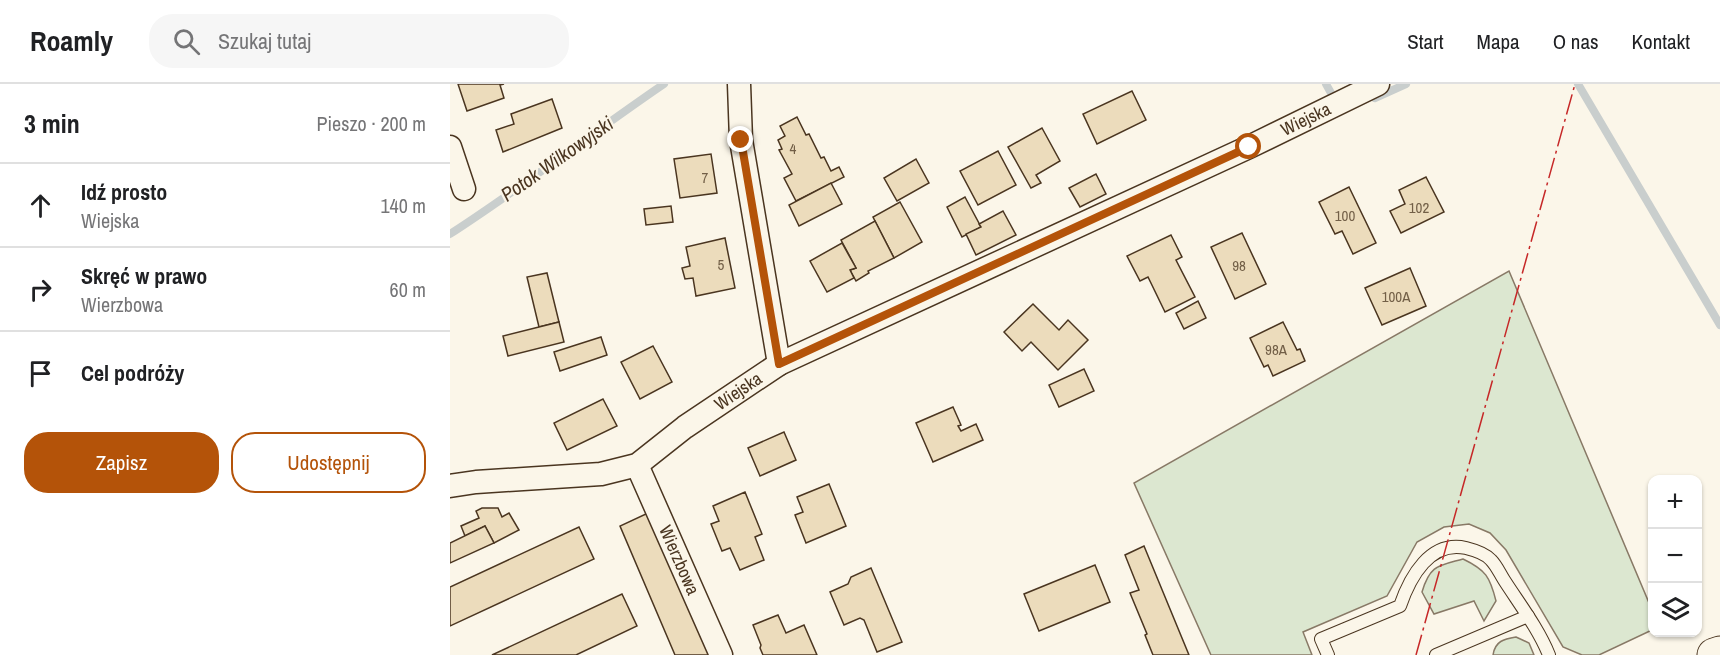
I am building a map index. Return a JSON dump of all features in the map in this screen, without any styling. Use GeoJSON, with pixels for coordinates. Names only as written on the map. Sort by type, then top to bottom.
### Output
{"type":"FeatureCollection","features":[{"type":"Feature","properties":{"kind":"main road"},"geometry":{"type":"LineString","coordinates":[[1714,655],[1720,653]]}},
{"type":"Feature","properties":{"kind":"street"},"geometry":{"type":"LineString","coordinates":[[739,84],[741,140],[779,364]]}},
{"type":"Feature","properties":{"kind":"street","name":"Wiejska"},"geometry":{"type":"LineString","coordinates":[[450,486],[476,482],[601,474],[637,465],[685,427],[779,364],[1249,147],[1378,84]]}},
{"type":"Feature","properties":{"kind":"street"},"geometry":{"type":"LineString","coordinates":[[450,147],[464,189]]}},
{"type":"Feature","properties":{"kind":"street","name":"Wierzbowa"},"geometry":{"type":"LineString","coordinates":[[637,465],[721,655]]}},
{"type":"Feature","properties":{"kind":"lane"},"geometry":{"type":"LineString","coordinates":[[1328,655],[1321,639],[1400,606],[1408,583],[1422,564],[1441,548],[1458,546],[1475,550],[1490,559],[1528,616],[1550,655]]}},
{"type":"Feature","properties":{"kind":"lane"},"geometry":{"type":"LineString","coordinates":[[1436,655],[1528,616]]}},
{"type":"Feature","properties":{"kind":"green space"},"geometry":{"type":"Polygon","coordinates":[[[1509,271],[1648,601],[1648,632],[1599,655],[1582,655],[1563,647],[1506,550],[1490,533],[1469,524],[1444,527],[1417,542],[1387,596],[1303,632],[1312,655],[1211,655],[1134,483],[1509,271]]]}},
{"type":"Feature","properties":{"kind":"green space"},"geometry":{"type":"Polygon","coordinates":[[[1463,559],[1482,571],[1492,586],[1496,601],[1484,621],[1474,601],[1434,614],[1422,592],[1428,576],[1436,568],[1463,559]]]}},
{"type":"Feature","properties":{"kind":"green space"},"geometry":{"type":"Polygon","coordinates":[[[1516,637],[1529,643],[1534,655],[1493,655],[1501,642],[1516,637]]]}},
{"type":"Feature","properties":{"kind":"building"},"geometry":{"type":"Polygon","coordinates":[[[458,84],[504,84],[500,85],[504,98],[467,111],[458,84]]]}},
{"type":"Feature","properties":{"kind":"building"},"geometry":{"type":"Polygon","coordinates":[[[1132,91],[1146,120],[1097,144],[1083,114],[1132,91]]]}},
{"type":"Feature","properties":{"kind":"building"},"geometry":{"type":"Polygon","coordinates":[[[552,99],[562,128],[503,152],[496,130],[514,124],[511,114],[552,99]]]}},
{"type":"Feature","properties":{"kind":"building"},"geometry":{"type":"Polygon","coordinates":[[[797,117],[806,135],[809,134],[821,158],[824,157],[831,171],[839,167],[844,177],[796,201],[784,178],[792,174],[779,150],[782,149],[778,140],[785,136],[780,126],[797,117]]]}},
{"type":"Feature","properties":{"kind":"building"},"geometry":{"type":"Polygon","coordinates":[[[1042,128],[1060,161],[1036,175],[1041,183],[1031,188],[1008,147],[1042,128]]]}},
{"type":"Feature","properties":{"kind":"building"},"geometry":{"type":"Polygon","coordinates":[[[998,151],[1016,185],[978,205],[960,171],[998,151]]]}},
{"type":"Feature","properties":{"kind":"building"},"geometry":{"type":"Polygon","coordinates":[[[711,154],[717,193],[680,198],[674,159],[711,154]]]}},
{"type":"Feature","properties":{"kind":"building"},"geometry":{"type":"Polygon","coordinates":[[[916,159],[929,183],[897,201],[884,178],[916,159]]]}},
{"type":"Feature","properties":{"kind":"building"},"geometry":{"type":"Polygon","coordinates":[[[1096,174],[1106,194],[1080,207],[1069,188],[1096,174]]]}},
{"type":"Feature","properties":{"kind":"building"},"geometry":{"type":"Polygon","coordinates":[[[1426,177],[1444,212],[1401,233],[1390,211],[1405,204],[1399,190],[1426,177]]]}},
{"type":"Feature","properties":{"kind":"building"},"geometry":{"type":"Polygon","coordinates":[[[831,183],[842,204],[799,226],[789,205],[831,183]]]}},
{"type":"Feature","properties":{"kind":"building"},"geometry":{"type":"Polygon","coordinates":[[[1349,187],[1376,243],[1353,254],[1342,231],[1335,234],[1319,202],[1349,187]]]}},
{"type":"Feature","properties":{"kind":"building"},"geometry":{"type":"Polygon","coordinates":[[[965,197],[981,227],[962,237],[947,207],[965,197]]]}},
{"type":"Feature","properties":{"kind":"building"},"geometry":{"type":"Polygon","coordinates":[[[900,202],[922,242],[894,258],[873,217],[900,202]]]}},
{"type":"Feature","properties":{"kind":"building"},"geometry":{"type":"Polygon","coordinates":[[[671,206],[673,222],[646,225],[644,209],[671,206]]]}},
{"type":"Feature","properties":{"kind":"building"},"geometry":{"type":"Polygon","coordinates":[[[1003,211],[1016,235],[976,255],[966,234],[981,227],[979,224],[1003,211]]]}},
{"type":"Feature","properties":{"kind":"building"},"geometry":{"type":"Polygon","coordinates":[[[875,221],[894,258],[868,271],[869,273],[856,281],[850,270],[856,268],[841,240],[875,221]]]}},
{"type":"Feature","properties":{"kind":"building"},"geometry":{"type":"Polygon","coordinates":[[[1242,233],[1266,284],[1235,299],[1211,247],[1242,233]]]}},
{"type":"Feature","properties":{"kind":"building"},"geometry":{"type":"Polygon","coordinates":[[[1171,235],[1182,257],[1176,260],[1195,297],[1165,312],[1148,277],[1140,281],[1127,256],[1171,235]]]}},
{"type":"Feature","properties":{"kind":"building"},"geometry":{"type":"Polygon","coordinates":[[[725,238],[735,288],[696,296],[693,278],[685,279],[682,268],[690,266],[686,247],[725,238]]]}},
{"type":"Feature","properties":{"kind":"building"},"geometry":{"type":"Polygon","coordinates":[[[842,243],[856,268],[850,270],[854,278],[827,292],[810,261],[842,243]]]}},
{"type":"Feature","properties":{"kind":"building"},"geometry":{"type":"Polygon","coordinates":[[[1410,268],[1426,306],[1382,325],[1365,288],[1410,268]]]}},
{"type":"Feature","properties":{"kind":"building"},"geometry":{"type":"Polygon","coordinates":[[[547,273],[559,322],[539,327],[527,277],[547,273]]]}},
{"type":"Feature","properties":{"kind":"building"},"geometry":{"type":"Polygon","coordinates":[[[1198,301],[1206,318],[1184,329],[1176,313],[1198,301]]]}},
{"type":"Feature","properties":{"kind":"building"},"geometry":{"type":"Polygon","coordinates":[[[1033,304],[1059,330],[1068,320],[1088,340],[1058,370],[1031,342],[1022,351],[1004,332],[1033,304]]]}},
{"type":"Feature","properties":{"kind":"building"},"geometry":{"type":"Polygon","coordinates":[[[559,322],[564,342],[508,356],[503,336],[559,322]]]}},
{"type":"Feature","properties":{"kind":"building"},"geometry":{"type":"Polygon","coordinates":[[[1283,322],[1305,361],[1273,376],[1268,365],[1264,367],[1250,338],[1283,322]]]}},
{"type":"Feature","properties":{"kind":"building"},"geometry":{"type":"Polygon","coordinates":[[[601,337],[607,355],[560,371],[554,352],[601,337]]]}},
{"type":"Feature","properties":{"kind":"building"},"geometry":{"type":"Polygon","coordinates":[[[653,346],[672,382],[640,399],[621,362],[653,346]]]}},
{"type":"Feature","properties":{"kind":"building"},"geometry":{"type":"Polygon","coordinates":[[[1084,369],[1094,391],[1059,407],[1049,385],[1084,369]]]}},
{"type":"Feature","properties":{"kind":"building"},"geometry":{"type":"Polygon","coordinates":[[[603,399],[617,426],[567,450],[554,423],[603,399]]]}},
{"type":"Feature","properties":{"kind":"building"},"geometry":{"type":"Polygon","coordinates":[[[953,407],[961,425],[958,426],[961,431],[976,424],[983,440],[933,462],[916,423],[953,407]]]}},
{"type":"Feature","properties":{"kind":"building"},"geometry":{"type":"Polygon","coordinates":[[[784,432],[796,460],[760,476],[748,448],[784,432]]]}},
{"type":"Feature","properties":{"kind":"building"},"geometry":{"type":"Polygon","coordinates":[[[829,484],[846,526],[806,543],[795,515],[803,512],[797,497],[829,484]]]}},
{"type":"Feature","properties":{"kind":"building"},"geometry":{"type":"Polygon","coordinates":[[[745,492],[762,534],[755,537],[764,560],[740,570],[730,548],[722,551],[711,524],[719,521],[713,506],[745,492]]]}},
{"type":"Feature","properties":{"kind":"building"},"geometry":{"type":"Polygon","coordinates":[[[482,508],[498,508],[502,517],[509,513],[519,530],[494,543],[485,526],[465,536],[461,526],[479,518],[476,511],[482,508]]]}},
{"type":"Feature","properties":{"kind":"building"},"geometry":{"type":"Polygon","coordinates":[[[648,513],[710,655],[675,655],[620,526],[648,513]]]}},
{"type":"Feature","properties":{"kind":"building"},"geometry":{"type":"Polygon","coordinates":[[[485,526],[494,543],[450,563],[450,543],[485,526]]]}},
{"type":"Feature","properties":{"kind":"building"},"geometry":{"type":"Polygon","coordinates":[[[579,527],[594,559],[450,626],[450,587],[579,527]]]}},
{"type":"Feature","properties":{"kind":"building"},"geometry":{"type":"Polygon","coordinates":[[[1144,546],[1189,655],[1153,655],[1130,593],[1139,590],[1125,555],[1144,546]]]}},
{"type":"Feature","properties":{"kind":"building"},"geometry":{"type":"Polygon","coordinates":[[[1095,565],[1110,602],[1039,631],[1024,594],[1095,565]]]}},
{"type":"Feature","properties":{"kind":"building"},"geometry":{"type":"Polygon","coordinates":[[[871,568],[902,642],[877,652],[864,620],[860,618],[844,625],[830,592],[848,584],[851,577],[871,568]]]}},
{"type":"Feature","properties":{"kind":"building"},"geometry":{"type":"Polygon","coordinates":[[[622,594],[637,626],[576,655],[492,655],[622,594]]]}},
{"type":"Feature","properties":{"kind":"building"},"geometry":{"type":"Polygon","coordinates":[[[778,615],[786,633],[804,625],[817,655],[763,655],[753,625],[778,615]]]}},
{"type":"Feature","properties":{"kind":"waterway","name":"Potok Wilkowyjski"},"geometry":{"type":"LineString","coordinates":[[450,234],[664,84]]}},
{"type":"Feature","properties":{"kind":"waterway"},"geometry":{"type":"LineString","coordinates":[[1326,84],[1331,93]]}},
{"type":"Feature","properties":{"kind":"waterway"},"geometry":{"type":"LineString","coordinates":[[1375,98],[1406,84]]}},
{"type":"Feature","properties":{"kind":"waterway"},"geometry":{"type":"LineString","coordinates":[[1578,84],[1720,325]]}},
{"type":"Feature","properties":{"kind":"power"},"geometry":{"type":"LineString","coordinates":[[1416,655],[1575,84]]}},
{"type":"Feature","properties":{"kind":"route"},"geometry":{"type":"LineString","coordinates":[[741,140],[779,364],[1249,147]]}}]}
